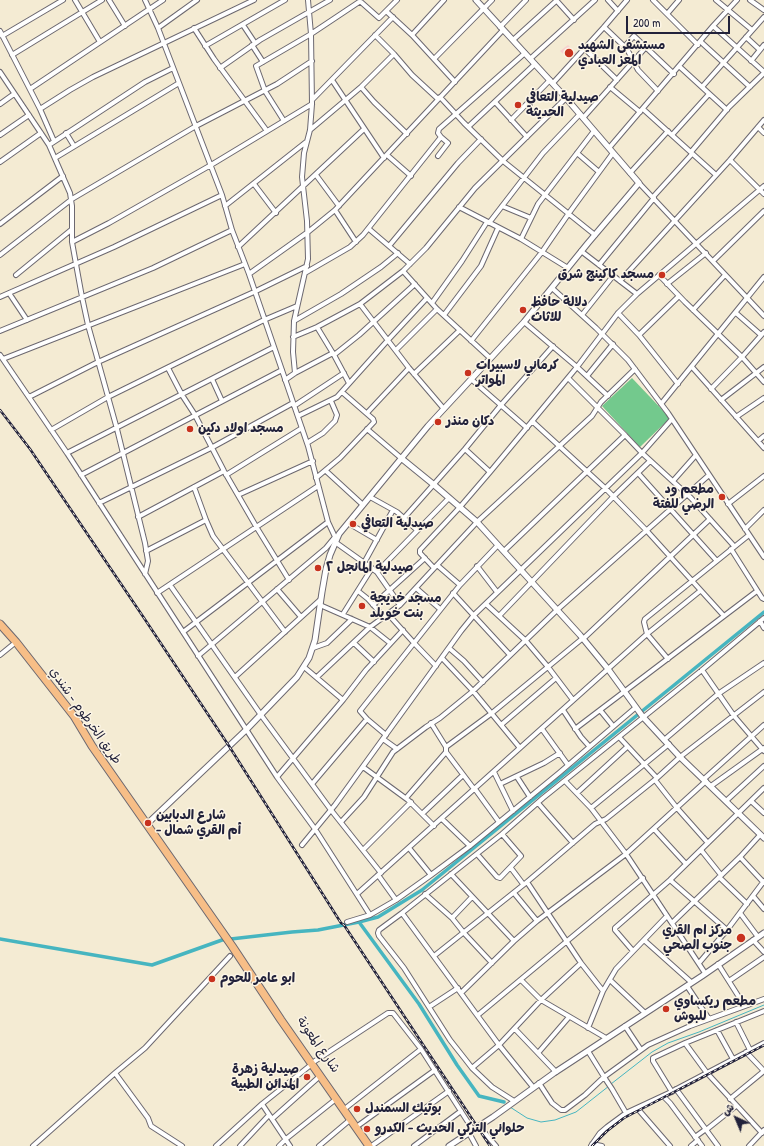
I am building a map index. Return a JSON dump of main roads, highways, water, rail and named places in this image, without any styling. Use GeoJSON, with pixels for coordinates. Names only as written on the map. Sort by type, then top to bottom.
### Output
{"type":"FeatureCollection","features":[{"type":"Feature","properties":{"kind":"highway","name":"طريق الخرطوم - شندي"},"geometry":{"type":"LineString","coordinates":[[0,624],[74,716],[92,746],[147,824]]}},
{"type":"Feature","properties":{"kind":"highway","name":"شارع المعونة"},"geometry":{"type":"LineString","coordinates":[[147,824],[241,959],[281,1020],[347,1107],[372,1146]]}},
{"type":"Feature","properties":{"kind":"highway","name":"شارع المعونة"},"geometry":{"type":"LineString","coordinates":[[313,1062],[320,1076],[336,1099],[372,1146]]}},
{"type":"Feature","properties":{"kind":"waterway"},"geometry":{"type":"LineString","coordinates":[[0,939],[152,965],[222,940],[318,930],[378,917],[422,890],[764,612]]}},
{"type":"Feature","properties":{"kind":"waterway"},"geometry":{"type":"LineString","coordinates":[[359,922],[419,1004],[457,1065],[479,1096],[504,1102]]}},
{"type":"Feature","properties":{"kind":"waterway"},"geometry":{"type":"LineString","coordinates":[[611,1084],[652,1052],[668,1043],[764,1005]]}},
{"type":"Feature","properties":{"kind":"waterway"},"geometry":{"type":"LineString","coordinates":[[510,1107],[527,1118],[541,1122],[555,1120],[576,1112],[609,1086]]}},
{"type":"Feature","properties":{"kind":"railway"},"geometry":{"type":"LineString","coordinates":[[0,410],[30,449],[144,618],[229,746],[341,923],[344,925],[490,1146]]}},
{"type":"Feature","properties":{"kind":"railway"},"geometry":{"type":"LineString","coordinates":[[592,1146],[607,1131],[624,1118],[764,1045]]}},
{"type":"Feature","properties":{"kind":"place","name":"مستشفى الشهيد المعز العبادي"},"geometry":{"type":"Point","coordinates":[569,53]}},
{"type":"Feature","properties":{"kind":"place","name":"صيدلية التعافي الحديثة"},"geometry":{"type":"Point","coordinates":[518,105]}},
{"type":"Feature","properties":{"kind":"place","name":"مسجد كاكينج شرق"},"geometry":{"type":"Point","coordinates":[662,275]}},
{"type":"Feature","properties":{"kind":"place","name":"دلالة حافظ للاثاث"},"geometry":{"type":"Point","coordinates":[523,310]}},
{"type":"Feature","properties":{"kind":"place","name":"كرماني لاسبيرات المواتر"},"geometry":{"type":"Point","coordinates":[468,373]}},
{"type":"Feature","properties":{"kind":"place","name":"دكان منذر"},"geometry":{"type":"Point","coordinates":[438,422]}},
{"type":"Feature","properties":{"kind":"place","name":"مسجد اولاد دكين"},"geometry":{"type":"Point","coordinates":[190,429]}},
{"type":"Feature","properties":{"kind":"place","name":"مطعم ود الرضي للفتة"},"geometry":{"type":"Point","coordinates":[722,497]}},
{"type":"Feature","properties":{"kind":"place","name":"صيدلية التعافي"},"geometry":{"type":"Point","coordinates":[353,524]}},
{"type":"Feature","properties":{"kind":"place","name":"صيدلية المانجل ٢"},"geometry":{"type":"Point","coordinates":[318,568]}},
{"type":"Feature","properties":{"kind":"place","name":"مسجد خديجة بنت خويلد"},"geometry":{"type":"Point","coordinates":[362,606]}},
{"type":"Feature","properties":{"kind":"place","name":"شارع الدبابين - أم القري شمال"},"geometry":{"type":"Point","coordinates":[148,823]}},
{"type":"Feature","properties":{"kind":"place","name":"مركز ام القري جنوب الصحي"},"geometry":{"type":"Point","coordinates":[741,938]}},
{"type":"Feature","properties":{"kind":"place","name":"ابو عامر للحوم"},"geometry":{"type":"Point","coordinates":[212,979]}},
{"type":"Feature","properties":{"kind":"place","name":"مطعم ريكساوي للبوش"},"geometry":{"type":"Point","coordinates":[666,1009]}},
{"type":"Feature","properties":{"kind":"place","name":"صيدلية زهرة المدائن الطبية"},"geometry":{"type":"Point","coordinates":[307,1077]}},
{"type":"Feature","properties":{"kind":"place","name":"بوتيك السمندل"},"geometry":{"type":"Point","coordinates":[357,1109]}},
{"type":"Feature","properties":{"kind":"place","name":"حلواني التركي الحديث - الكدرو"},"geometry":{"type":"Point","coordinates":[367,1129]}}]}
